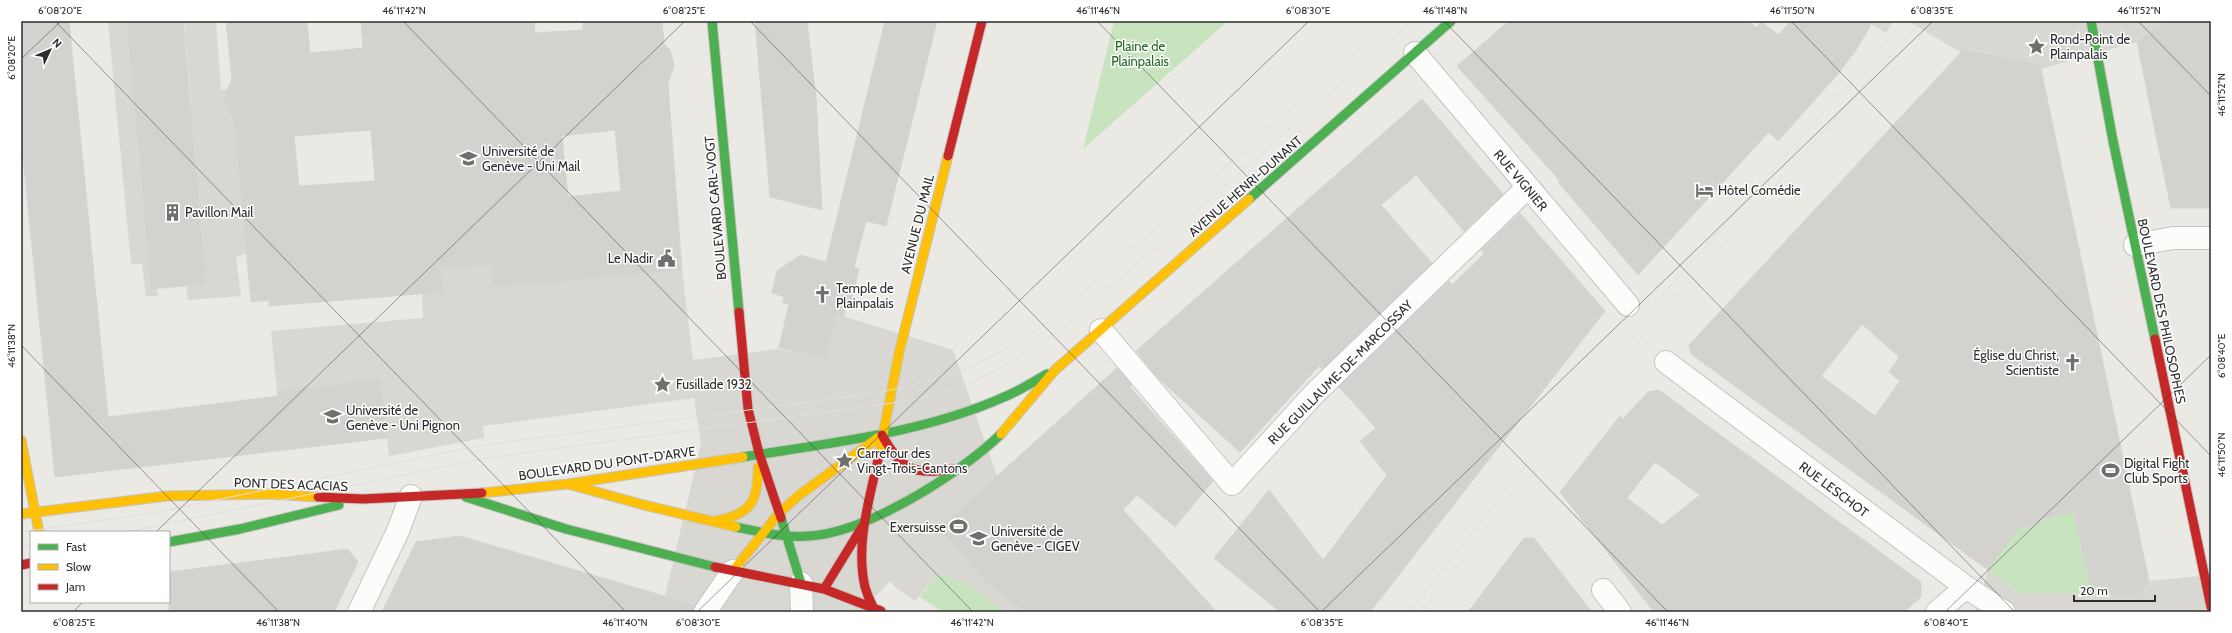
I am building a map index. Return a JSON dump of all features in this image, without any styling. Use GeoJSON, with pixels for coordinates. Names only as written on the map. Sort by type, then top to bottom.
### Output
{"type":"FeatureCollection","features":[{"type":"Feature","properties":{"kind":"main road","name":"BOULEVARD CARL-VOGT"},"geometry":{"type":"LineString","coordinates":[[712,21],[745,392],[758,454]]}},
{"type":"Feature","properties":{"kind":"main road","name":"AVENUE DU MAIL"},"geometry":{"type":"LineString","coordinates":[[865,523],[905,326],[982,21]]}},
{"type":"Feature","properties":{"kind":"main road","name":"AVENUE HENRI-DUNANT"},"geometry":{"type":"LineString","coordinates":[[960,467],[977,455],[1019,416],[1055,370],[1451,21]]}},
{"type":"Feature","properties":{"kind":"main road","name":"BOULEVARD DES PHILOSOPHES"},"geometry":{"type":"LineString","coordinates":[[2091,21],[2134,245],[2211,606]]}},
{"type":"Feature","properties":{"kind":"main road","name":"AVENUE HENRI-DUNANT"},"geometry":{"type":"LineString","coordinates":[[882,435],[962,413],[1005,397],[1055,370]]}},
{"type":"Feature","properties":{"kind":"main road"},"geometry":{"type":"LineString","coordinates":[[758,454],[882,435]]}},
{"type":"Feature","properties":{"kind":"main road"},"geometry":{"type":"LineString","coordinates":[[882,435],[893,457],[910,471],[932,473],[960,467]]}},
{"type":"Feature","properties":{"kind":"main road"},"geometry":{"type":"LineString","coordinates":[[882,435],[798,496],[779,513],[733,571],[801,583],[824,589],[873,607],[882,612]]}},
{"type":"Feature","properties":{"kind":"main road"},"geometry":{"type":"LineString","coordinates":[[21,440],[39,531]]}},
{"type":"Feature","properties":{"kind":"main road"},"geometry":{"type":"LineString","coordinates":[[758,454],[787,536],[801,583]]}},
{"type":"Feature","properties":{"kind":"main road"},"geometry":{"type":"LineString","coordinates":[[713,522],[740,515],[750,508],[757,496],[758,454]]}},
{"type":"Feature","properties":{"kind":"main road","name":"BOULEVARD DU PONT-D'ARVE"},"geometry":{"type":"LineString","coordinates":[[363,499],[459,495],[568,484],[758,454]]}},
{"type":"Feature","properties":{"kind":"main road"},"geometry":{"type":"LineString","coordinates":[[568,484],[638,504],[713,522],[787,536],[811,536],[834,532],[865,523],[895,508],[960,467]]}},
{"type":"Feature","properties":{"kind":"main road","name":"PONT DES ACACIAS"},"geometry":{"type":"LineString","coordinates":[[21,514],[166,496],[270,494],[363,499]]}},
{"type":"Feature","properties":{"kind":"main road","name":"BOULEVARD DU PONT-D'ARVE"},"geometry":{"type":"LineString","coordinates":[[459,495],[566,529],[733,571]]}},
{"type":"Feature","properties":{"kind":"main road","name":"PONT DES ACACIAS"},"geometry":{"type":"LineString","coordinates":[[170,542],[240,529],[363,499]]}},
{"type":"Feature","properties":{"kind":"main road"},"geometry":{"type":"LineString","coordinates":[[824,589],[865,523]]}},
{"type":"Feature","properties":{"kind":"main road"},"geometry":{"type":"LineString","coordinates":[[865,523],[862,559],[865,587],[873,607]]}},
{"type":"Feature","properties":{"kind":"street","name":"RUE VIGNIER"},"geometry":{"type":"LineString","coordinates":[[1415,53],[1527,188],[1628,305]]}},
{"type":"Feature","properties":{"kind":"street","name":"RUE GUILLAUME-DE-MARCOSSAY"},"geometry":{"type":"LineString","coordinates":[[1101,330],[1232,484],[1314,394],[1527,188]]}},
{"type":"Feature","properties":{"kind":"street"},"geometry":{"type":"LineString","coordinates":[[2134,245],[2173,238],[2211,238]]}},
{"type":"Feature","properties":{"kind":"street","name":"RUE LESCHOT"},"geometry":{"type":"LineString","coordinates":[[1666,362],[1966,587],[2004,612]]}},
{"type":"Feature","properties":{"kind":"street"},"geometry":{"type":"LineString","coordinates":[[359,612],[398,531],[411,496]]}},
{"type":"Feature","properties":{"kind":"street"},"geometry":{"type":"LineString","coordinates":[[705,612],[733,571]]}},
{"type":"Feature","properties":{"kind":"street"},"geometry":{"type":"LineString","coordinates":[[801,583],[802,612]]}},
{"type":"Feature","properties":{"kind":"street"},"geometry":{"type":"LineString","coordinates":[[1937,612],[1966,587]]}},
{"type":"Feature","properties":{"kind":"street"},"geometry":{"type":"LineString","coordinates":[[810,612],[824,589]]}},
{"type":"Feature","properties":{"kind":"street"},"geometry":{"type":"LineString","coordinates":[[1603,590],[1620,612]]}},
{"type":"Feature","properties":{"kind":"green space","name":"Plaine de Plainpalais"},"geometry":{"type":"Polygon","coordinates":[[[1114,21],[1228,21],[1083,149],[1114,21]]]}},
{"type":"Feature","properties":{"kind":"green space"},"geometry":{"type":"Polygon","coordinates":[[[2074,512],[2092,594],[2019,593],[1988,570],[2022,524],[2028,526],[2040,524],[2042,519],[2074,512]]]}},
{"type":"Feature","properties":{"kind":"green space"},"geometry":{"type":"Polygon","coordinates":[[[938,574],[965,582],[1004,612],[943,612],[920,597],[938,574]]]}},
{"type":"Feature","properties":{"kind":"shaded area"},"geometry":{"type":"Polygon","coordinates":[[[108,21],[127,21],[139,139],[137,139],[151,289],[157,289],[158,296],[146,296],[142,264],[131,264],[108,21]]]}},
{"type":"Feature","properties":{"kind":"shaded area"},"geometry":{"type":"Polygon","coordinates":[[[184,21],[216,21],[221,90],[227,89],[225,99],[227,109],[234,122],[246,254],[236,256],[241,296],[188,300],[186,286],[206,284],[193,131],[186,131],[184,102],[191,101],[184,21]]]}},
{"type":"Feature","properties":{"kind":"shaded area"},"geometry":{"type":"Polygon","coordinates":[[[1873,21],[1894,21],[1886,33],[1871,24],[1873,21]]]}},
{"type":"Feature","properties":{"kind":"shaded area","name":"Rond-Point de Plainpalais"},"geometry":{"type":"Polygon","coordinates":[[[1908,21],[2169,21],[2137,42],[2041,69],[2034,63],[1970,49],[1960,52],[1908,21]]]}},
{"type":"Feature","properties":{"kind":"shaded area"},"geometry":{"type":"Polygon","coordinates":[[[491,264],[492,287],[682,270],[693,360],[777,349],[826,358],[836,314],[953,350],[997,476],[939,528],[986,582],[1024,612],[1004,612],[965,582],[938,574],[915,601],[895,587],[890,581],[861,612],[715,612],[665,596],[701,444],[694,398],[483,426],[484,438],[389,456],[380,380],[277,392],[271,331],[423,318],[422,294],[443,291],[440,267],[491,264]]]}},
{"type":"Feature","properties":{"kind":"shaded area"},"geometry":{"type":"Polygon","coordinates":[[[1988,570],[2019,593],[2140,594],[2149,581],[2211,575],[2211,612],[1975,612],[1988,570]]]}},
{"type":"Feature","properties":{"kind":"building"},"geometry":{"type":"Polygon","coordinates":[[[21,21],[69,21],[108,417],[278,396],[277,392],[380,380],[387,438],[55,477],[21,137],[21,21]]]}},
{"type":"Feature","properties":{"kind":"building","name":"Pavillon Mail"},"geometry":{"type":"Polygon","coordinates":[[[127,21],[183,21],[206,284],[151,289],[127,21]]]}},
{"type":"Feature","properties":{"kind":"building","name":"Université de Genève - Uni Mail"},"geometry":{"type":"Polygon","coordinates":[[[226,21],[307,21],[310,53],[363,48],[361,21],[534,21],[535,33],[583,30],[583,21],[662,21],[664,44],[670,50],[674,65],[668,84],[682,270],[492,287],[491,264],[440,267],[443,292],[269,306],[269,300],[251,302],[234,122],[223,100],[232,79],[226,21]],[[371,130],[294,136],[299,186],[375,181],[371,130]],[[615,130],[562,136],[568,197],[621,191],[615,130]]]}},
{"type":"Feature","properties":{"kind":"building"},"geometry":{"type":"Polygon","coordinates":[[[755,21],[807,21],[816,98],[822,210],[770,197],[755,21]]]}},
{"type":"Feature","properties":{"kind":"building"},"geometry":{"type":"Polygon","coordinates":[[[885,21],[937,21],[886,226],[866,221],[854,268],[859,269],[850,307],[845,305],[844,317],[836,314],[826,358],[779,348],[789,304],[783,303],[784,297],[772,293],[777,271],[800,255],[825,262],[825,266],[885,21]]]}},
{"type":"Feature","properties":{"kind":"building"},"geometry":{"type":"Polygon","coordinates":[[[1509,21],[1749,21],[1756,28],[1761,22],[1779,35],[1790,21],[1873,21],[1856,50],[1838,74],[1778,141],[1769,132],[1638,275],[1558,182],[1560,181],[1457,66],[1509,21]]]}},
{"type":"Feature","properties":{"kind":"building"},"geometry":{"type":"Polygon","coordinates":[[[2169,21],[2211,21],[2211,208],[2171,208],[2137,42],[2169,21]]]}},
{"type":"Feature","properties":{"kind":"building"},"geometry":{"type":"Polygon","coordinates":[[[1964,49],[2034,63],[2041,69],[2149,581],[2140,594],[2092,594],[2074,512],[2042,519],[2040,524],[2019,528],[1988,570],[1691,354],[1689,345],[1964,49]],[[1862,324],[1821,376],[1875,416],[1900,381],[1889,372],[1899,357],[1862,324]]]}},
{"type":"Feature","properties":{"kind":"building"},"geometry":{"type":"Polygon","coordinates":[[[1422,99],[1503,194],[1464,231],[1416,175],[1381,205],[1432,263],[1322,369],[1319,366],[1240,452],[1158,378],[1136,351],[1422,99]]]}},
{"type":"Feature","properties":{"kind":"building"},"geometry":{"type":"Polygon","coordinates":[[[1520,213],[1605,311],[1370,612],[1280,612],[1214,558],[1269,490],[1323,560],[1387,475],[1360,441],[1376,428],[1339,387],[1449,281],[1452,285],[1484,254],[1481,250],[1520,213]]]}},
{"type":"Feature","properties":{"kind":"building"},"geometry":{"type":"Polygon","coordinates":[[[1117,368],[1132,385],[1130,387],[1213,481],[1175,527],[1137,495],[1123,510],[1217,612],[1024,612],[986,582],[939,528],[1117,368]]]}},
{"type":"Feature","properties":{"kind":"building"},"geometry":{"type":"Polygon","coordinates":[[[1659,390],[1921,582],[1921,597],[1904,612],[1654,612],[1560,492],[1620,416],[1623,419],[1648,392],[1659,390]],[[1655,462],[1627,498],[1662,525],[1700,495],[1655,462]]]}},
{"type":"Feature","properties":{"kind":"building"},"geometry":{"type":"Polygon","coordinates":[[[460,536],[695,605],[693,612],[382,612],[416,542],[460,536]]]}},
{"type":"Feature","properties":{"kind":"building"},"geometry":{"type":"Polygon","coordinates":[[[1524,538],[1534,538],[1592,612],[1468,612],[1524,538]]]}},
{"type":"Feature","properties":{"kind":"building"},"geometry":{"type":"Polygon","coordinates":[[[348,549],[358,562],[334,612],[169,612],[170,572],[348,549]]]}},
{"type":"Feature","properties":{"kind":"tram line"},"geometry":{"type":"LineString","coordinates":[[21,532],[153,513],[477,446],[869,394],[919,383],[966,368],[1011,346],[1054,318],[1391,21]]}},
{"type":"Feature","properties":{"kind":"tram line"},"geometry":{"type":"LineString","coordinates":[[131,531],[487,458],[908,401],[954,389],[995,371],[1040,345],[1072,321],[1412,21]]}},
{"type":"Feature","properties":{"kind":"tram line"},"geometry":{"type":"LineString","coordinates":[[1409,612],[1650,309],[1904,21]]}},
{"type":"Feature","properties":{"kind":"tram line"},"geometry":{"type":"LineString","coordinates":[[1422,612],[1659,317],[1921,21]]}},
{"type":"Feature","properties":{"kind":"tram line"},"geometry":{"type":"LineString","coordinates":[[21,546],[30,544]]}},
{"type":"Feature","properties":{"kind":"traffic: fast"},"geometry":{"type":"LineString","coordinates":[[712,21],[739,312]]}},
{"type":"Feature","properties":{"kind":"traffic: fast"},"geometry":{"type":"LineString","coordinates":[[1249,199],[1451,21]]}},
{"type":"Feature","properties":{"kind":"traffic: fast"},"geometry":{"type":"LineString","coordinates":[[2091,21],[2113,141],[2155,339]]}},
{"type":"Feature","properties":{"kind":"traffic: fast"},"geometry":{"type":"LineString","coordinates":[[743,457],[876,435],[942,420],[1010,395],[1047,374]]}},
{"type":"Feature","properties":{"kind":"traffic: fast"},"geometry":{"type":"LineString","coordinates":[[736,527],[772,534],[809,536],[832,532],[857,524],[884,513],[937,483],[983,450],[1001,434]]}},
{"type":"Feature","properties":{"kind":"traffic: fast"},"geometry":{"type":"LineString","coordinates":[[466,497],[566,529],[715,567]]}},
{"type":"Feature","properties":{"kind":"traffic: fast"},"geometry":{"type":"LineString","coordinates":[[170,542],[240,529],[339,505]]}},
{"type":"Feature","properties":{"kind":"traffic: fast"},"geometry":{"type":"LineString","coordinates":[[781,518],[801,583]]}},
{"type":"Feature","properties":{"kind":"traffic: slow"},"geometry":{"type":"LineString","coordinates":[[879,455],[899,353],[948,156]]}},
{"type":"Feature","properties":{"kind":"traffic: slow"},"geometry":{"type":"LineString","coordinates":[[1001,434],[1055,370],[1249,199]]}},
{"type":"Feature","properties":{"kind":"traffic: slow"},"geometry":{"type":"LineString","coordinates":[[733,571],[779,513],[798,496],[879,437]]}},
{"type":"Feature","properties":{"kind":"traffic: slow"},"geometry":{"type":"LineString","coordinates":[[21,440],[39,531]]}},
{"type":"Feature","properties":{"kind":"traffic: slow"},"geometry":{"type":"LineString","coordinates":[[482,493],[568,484],[743,457]]}},
{"type":"Feature","properties":{"kind":"traffic: slow"},"geometry":{"type":"LineString","coordinates":[[716,521],[737,515],[745,510],[750,504],[754,498],[756,489],[758,467]]}},
{"type":"Feature","properties":{"kind":"traffic: slow"},"geometry":{"type":"LineString","coordinates":[[568,484],[644,505],[736,527]]}},
{"type":"Feature","properties":{"kind":"traffic: slow"},"geometry":{"type":"LineString","coordinates":[[21,514],[167,496],[270,494],[318,497]]}},
{"type":"Feature","properties":{"kind":"traffic: jam"},"geometry":{"type":"LineString","coordinates":[[948,156],[982,21]]}},
{"type":"Feature","properties":{"kind":"traffic: jam"},"geometry":{"type":"LineString","coordinates":[[739,312],[748,409],[759,453],[781,518]]}},
{"type":"Feature","properties":{"kind":"traffic: jam"},"geometry":{"type":"LineString","coordinates":[[2155,339],[2211,607]]}},
{"type":"Feature","properties":{"kind":"traffic: jam"},"geometry":{"type":"LineString","coordinates":[[882,435],[895,456],[902,463],[910,467],[927,471],[952,469]]}},
{"type":"Feature","properties":{"kind":"traffic: jam"},"geometry":{"type":"LineString","coordinates":[[873,607],[865,587],[862,571],[862,554],[865,521],[879,455]]}},
{"type":"Feature","properties":{"kind":"traffic: jam"},"geometry":{"type":"LineString","coordinates":[[318,497],[363,499],[482,493]]}},
{"type":"Feature","properties":{"kind":"traffic: jam"},"geometry":{"type":"LineString","coordinates":[[824,589],[862,527]]}},
{"type":"Feature","properties":{"kind":"traffic: jam"},"geometry":{"type":"LineString","coordinates":[[21,565],[30,563]]}},
{"type":"Feature","properties":{"kind":"traffic: jam"},"geometry":{"type":"LineString","coordinates":[[715,567],[824,589],[881,611]]}},
{"type":"Feature","properties":{"kind":"place","name":"Rond-Point de Plainpalais"},"geometry":{"type":"Point","coordinates":[2037,46]}},
{"type":"Feature","properties":{"kind":"place","name":"Université de Genève - Uni Mail"},"geometry":{"type":"Point","coordinates":[469,158]}},
{"type":"Feature","properties":{"kind":"place","name":"Hôtel Comédie"},"geometry":{"type":"Point","coordinates":[1705,190]}},
{"type":"Feature","properties":{"kind":"place","name":"Pavillon Mail"},"geometry":{"type":"Point","coordinates":[172,212]}},
{"type":"Feature","properties":{"kind":"place","name":"Le Nadir"},"geometry":{"type":"Point","coordinates":[666,258]}},
{"type":"Feature","properties":{"kind":"place","name":"Temple de Plainpalais"},"geometry":{"type":"Point","coordinates":[823,295]}},
{"type":"Feature","properties":{"kind":"place","name":"Église du Christ, Scientiste"},"geometry":{"type":"Point","coordinates":[2072,362]}},
{"type":"Feature","properties":{"kind":"place","name":"Fusillade 1932"},"geometry":{"type":"Point","coordinates":[663,384]}},
{"type":"Feature","properties":{"kind":"place","name":"Université de Genève - Uni Pignon"},"geometry":{"type":"Point","coordinates":[333,417]}},
{"type":"Feature","properties":{"kind":"place","name":"Carrefour des Vingt-Trois-Cantons"},"geometry":{"type":"Point","coordinates":[844,460]}},
{"type":"Feature","properties":{"kind":"place","name":"Digital Fight Club Sports"},"geometry":{"type":"Point","coordinates":[2111,470]}},
{"type":"Feature","properties":{"kind":"place","name":"Exersuisse"},"geometry":{"type":"Point","coordinates":[959,527]}},
{"type":"Feature","properties":{"kind":"place","name":"Université de Genève - CIGEV"},"geometry":{"type":"Point","coordinates":[978,538]}}]}
